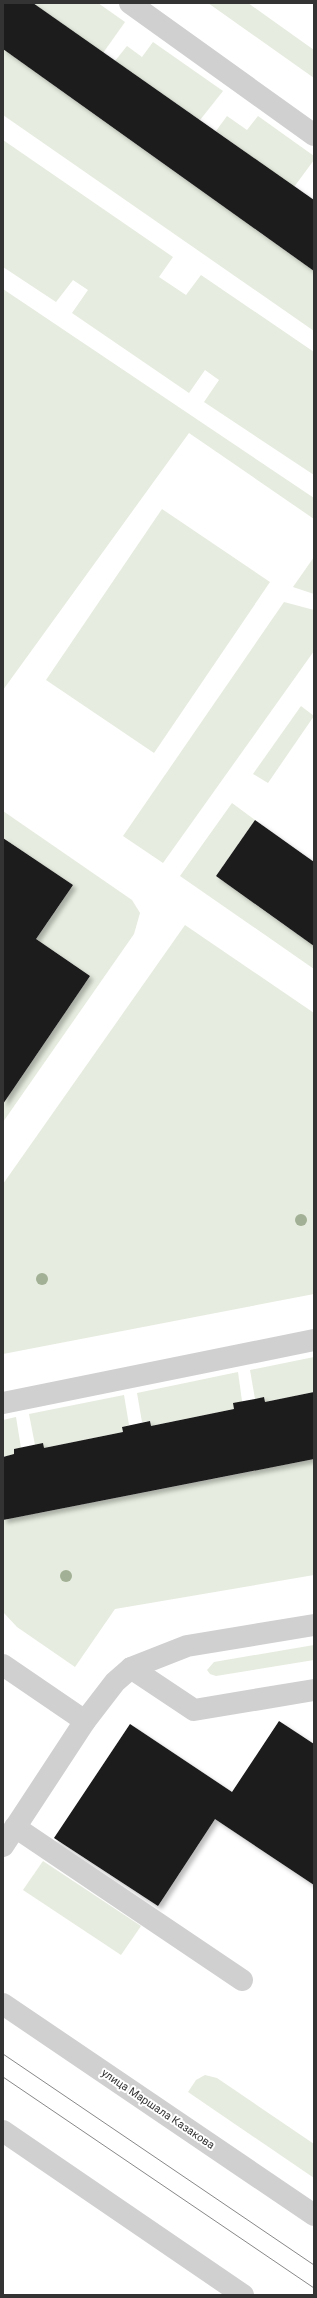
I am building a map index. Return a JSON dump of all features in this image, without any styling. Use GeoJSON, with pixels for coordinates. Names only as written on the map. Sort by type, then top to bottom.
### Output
{"type":"FeatureCollection","features":[{"type":"Feature","properties":{"kind":"street"},"geometry":{"type":"LineString","coordinates":[[130,3],[314,135]]}},
{"type":"Feature","properties":{"kind":"street"},"geometry":{"type":"LineString","coordinates":[[3,1403],[314,1340]]}},
{"type":"Feature","properties":{"kind":"street"},"geometry":{"type":"LineString","coordinates":[[3,1846],[85,1721],[115,1682],[131,1668],[187,1646],[314,1625]]}},
{"type":"Feature","properties":{"kind":"street"},"geometry":{"type":"LineString","coordinates":[[3,1665],[85,1721]]}},
{"type":"Feature","properties":{"kind":"street"},"geometry":{"type":"LineString","coordinates":[[131,1668],[194,1710],[314,1690]]}},
{"type":"Feature","properties":{"kind":"street"},"geometry":{"type":"LineString","coordinates":[[15,1827],[242,1980]]}},
{"type":"Feature","properties":{"kind":"street","name":"улица Маршала Казакова"},"geometry":{"type":"LineString","coordinates":[[3,2004],[314,2215]]}},
{"type":"Feature","properties":{"kind":"street"},"geometry":{"type":"LineString","coordinates":[[3,2131],[243,2295]]}},
{"type":"Feature","properties":{"kind":"shaded area"},"geometry":{"type":"Polygon","coordinates":[[[33,3],[98,3],[125,22],[103,53],[33,3]]]}},
{"type":"Feature","properties":{"kind":"shaded area"},"geometry":{"type":"Polygon","coordinates":[[[208,3],[248,3],[314,50],[314,78],[208,3]]]}},
{"type":"Feature","properties":{"kind":"shaded area"},"geometry":{"type":"Polygon","coordinates":[[[153,42],[223,91],[200,120],[115,61],[127,46],[142,57],[153,42]]]}},
{"type":"Feature","properties":{"kind":"shaded area"},"geometry":{"type":"Polygon","coordinates":[[[3,49],[314,271],[314,331],[3,115],[3,49]]]}},
{"type":"Feature","properties":{"kind":"shaded area"},"geometry":{"type":"Polygon","coordinates":[[[227,116],[247,130],[258,116],[314,156],[314,160],[294,187],[216,131],[227,116]]]}},
{"type":"Feature","properties":{"kind":"shaded area"},"geometry":{"type":"Polygon","coordinates":[[[3,140],[173,257],[159,277],[186,295],[201,275],[314,352],[314,475],[204,402],[219,380],[205,370],[189,393],[72,313],[88,290],[73,280],[56,302],[3,267],[3,140]]]}},
{"type":"Feature","properties":{"kind":"shaded area"},"geometry":{"type":"Polygon","coordinates":[[[3,289],[314,498],[314,519],[189,433],[3,690],[3,289]]]}},
{"type":"Feature","properties":{"kind":"shaded area"},"geometry":{"type":"Polygon","coordinates":[[[162,509],[270,582],[154,753],[46,680],[162,509]]]}},
{"type":"Feature","properties":{"kind":"shaded area"},"geometry":{"type":"Polygon","coordinates":[[[314,557],[314,594],[293,587],[314,557]]]}},
{"type":"Feature","properties":{"kind":"shaded area"},"geometry":{"type":"Polygon","coordinates":[[[284,602],[314,610],[314,651],[163,863],[123,836],[284,602]]]}},
{"type":"Feature","properties":{"kind":"shaded area"},"geometry":{"type":"Polygon","coordinates":[[[301,706],[314,716],[268,783],[253,774],[301,706]]]}},
{"type":"Feature","properties":{"kind":"shaded area"},"geometry":{"type":"Polygon","coordinates":[[[232,803],[255,820],[216,876],[314,946],[314,969],[180,876],[232,803]]]}},
{"type":"Feature","properties":{"kind":"shaded area"},"geometry":{"type":"Polygon","coordinates":[[[3,811],[132,900],[140,913],[134,934],[3,1122],[3,1104],[90,976],[36,939],[73,885],[3,838],[3,811]]]}},
{"type":"Feature","properties":{"kind":"shaded area"},"geometry":{"type":"Polygon","coordinates":[[[185,925],[314,1013],[314,1294],[3,1354],[3,1184],[185,925]]]}},
{"type":"Feature","properties":{"kind":"shaded area"},"geometry":{"type":"Polygon","coordinates":[[[314,1357],[314,1392],[265,1402],[264,1397],[255,1399],[250,1370],[314,1357]]]}},
{"type":"Feature","properties":{"kind":"shaded area"},"geometry":{"type":"Polygon","coordinates":[[[238,1372],[242,1401],[234,1409],[151,1426],[150,1421],[142,1422],[137,1393],[238,1372]]]}},
{"type":"Feature","properties":{"kind":"shaded area"},"geometry":{"type":"Polygon","coordinates":[[[124,1395],[129,1425],[122,1427],[123,1432],[44,1448],[43,1443],[35,1445],[29,1414],[124,1395]]]}},
{"type":"Feature","properties":{"kind":"shaded area"},"geometry":{"type":"Polygon","coordinates":[[[16,1417],[21,1448],[14,1449],[14,1454],[3,1457],[3,1420],[16,1417]]]}},
{"type":"Feature","properties":{"kind":"shaded area"},"geometry":{"type":"Polygon","coordinates":[[[314,1459],[314,1575],[115,1609],[75,1667],[17,1627],[3,1612],[3,1520],[314,1459]]]}},
{"type":"Feature","properties":{"kind":"shaded area"},"geometry":{"type":"Polygon","coordinates":[[[314,1645],[314,1660],[216,1676],[210,1674],[207,1670],[214,1662],[314,1645]]]}},
{"type":"Feature","properties":{"kind":"shaded area"},"geometry":{"type":"Polygon","coordinates":[[[43,1861],[141,1926],[121,1955],[23,1890],[43,1861]]]}},
{"type":"Feature","properties":{"kind":"shaded area"},"geometry":{"type":"Polygon","coordinates":[[[205,2075],[217,2078],[314,2144],[314,2178],[188,2092],[196,2080],[205,2075]]]}},
{"type":"Feature","properties":{"kind":"building"},"geometry":{"type":"Polygon","coordinates":[[[3,3],[33,3],[314,200],[314,271],[3,49],[3,3]]]}},
{"type":"Feature","properties":{"kind":"building"},"geometry":{"type":"Polygon","coordinates":[[[255,820],[314,862],[314,946],[216,876],[255,820]]]}},
{"type":"Feature","properties":{"kind":"building"},"geometry":{"type":"Polygon","coordinates":[[[3,838],[73,885],[36,939],[90,976],[3,1104],[3,838]]]}},
{"type":"Feature","properties":{"kind":"building"},"geometry":{"type":"Polygon","coordinates":[[[314,1392],[314,1459],[3,1520],[3,1457],[14,1454],[14,1449],[43,1443],[44,1448],[123,1432],[122,1427],[150,1421],[151,1426],[234,1409],[233,1403],[264,1397],[265,1402],[314,1392]]]}},
{"type":"Feature","properties":{"kind":"building"},"geometry":{"type":"Polygon","coordinates":[[[279,1721],[314,1744],[314,1885],[215,1819],[158,1906],[54,1838],[130,1724],[232,1792],[279,1721]]]}},
{"type":"Feature","properties":{"kind":"tram line"},"geometry":{"type":"LineString","coordinates":[[3,2054],[314,2265]]}},
{"type":"Feature","properties":{"kind":"tram line"},"geometry":{"type":"LineString","coordinates":[[3,2077],[314,2288]]}}]}
